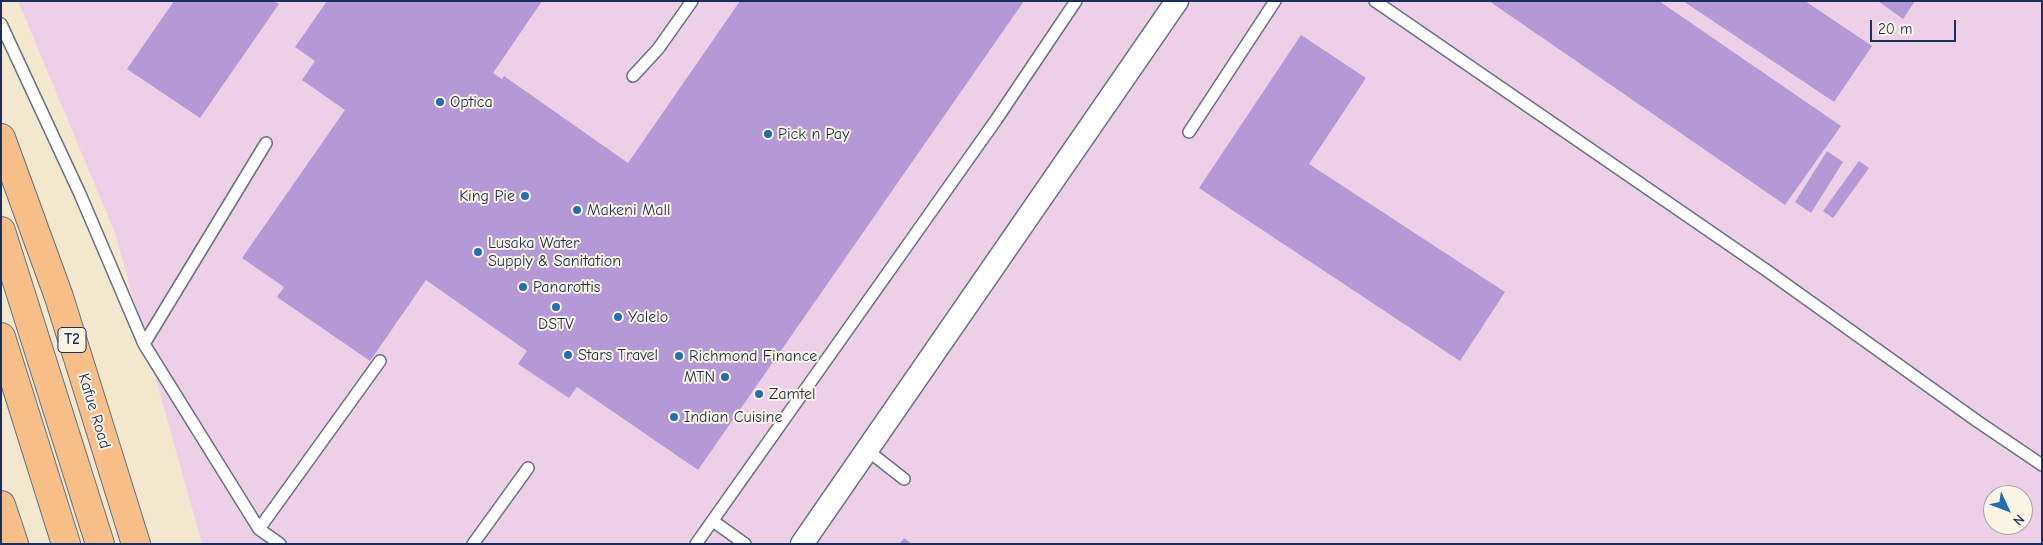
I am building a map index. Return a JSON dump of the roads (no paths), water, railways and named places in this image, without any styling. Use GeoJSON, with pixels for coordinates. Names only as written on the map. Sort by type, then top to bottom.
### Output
{"type":"FeatureCollection","features":[{"type":"Feature","properties":{"kind":"main road","name":"Kafue Road"},"geometry":{"type":"LineString","coordinates":[[1,138],[59,298],[136,544]]}},
{"type":"Feature","properties":{"kind":"main road","name":"Kafue Road"},"geometry":{"type":"LineString","coordinates":[[1,231],[100,544]]}},
{"type":"Feature","properties":{"kind":"main road"},"geometry":{"type":"LineString","coordinates":[[1,337],[66,544]]}},
{"type":"Feature","properties":{"kind":"main road"},"geometry":{"type":"LineString","coordinates":[[1,505],[14,544]]}},
{"type":"Feature","properties":{"kind":"street"},"geometry":{"type":"LineString","coordinates":[[809,541],[867,450],[1177,1]]}},
{"type":"Feature","properties":{"kind":"lane"},"geometry":{"type":"LineString","coordinates":[[633,76],[658,49],[692,1]]}},
{"type":"Feature","properties":{"kind":"lane"},"geometry":{"type":"LineString","coordinates":[[696,544],[996,120],[1076,1]]}},
{"type":"Feature","properties":{"kind":"lane"},"geometry":{"type":"LineString","coordinates":[[1189,132],[1275,1]]}},
{"type":"Feature","properties":{"kind":"lane"},"geometry":{"type":"LineString","coordinates":[[1374,1],[1766,270],[1976,421],[2042,465]]}},
{"type":"Feature","properties":{"kind":"lane"},"geometry":{"type":"LineString","coordinates":[[1,24],[80,194],[144,344],[259,529],[280,544]]}},
{"type":"Feature","properties":{"kind":"lane"},"geometry":{"type":"LineString","coordinates":[[144,344],[266,144]]}},
{"type":"Feature","properties":{"kind":"lane"},"geometry":{"type":"LineString","coordinates":[[259,529],[380,361]]}},
{"type":"Feature","properties":{"kind":"lane"},"geometry":{"type":"LineString","coordinates":[[867,450],[904,479]]}},
{"type":"Feature","properties":{"kind":"lane"},"geometry":{"type":"LineString","coordinates":[[473,544],[528,468]]}},
{"type":"Feature","properties":{"kind":"lane"},"geometry":{"type":"LineString","coordinates":[[713,521],[745,544]]}},
{"type":"Feature","properties":{"kind":"place","name":"Optica"},"geometry":{"type":"Point","coordinates":[440,102]}},
{"type":"Feature","properties":{"kind":"place","name":"Pick n Pay"},"geometry":{"type":"Point","coordinates":[768,134]}},
{"type":"Feature","properties":{"kind":"place","name":"King Pie"},"geometry":{"type":"Point","coordinates":[525,196]}},
{"type":"Feature","properties":{"kind":"place","name":"Makeni Mall"},"geometry":{"type":"Point","coordinates":[577,210]}},
{"type":"Feature","properties":{"kind":"place","name":"Lusaka Water Supply & Sanitation"},"geometry":{"type":"Point","coordinates":[478,252]}},
{"type":"Feature","properties":{"kind":"place","name":"Panarottis"},"geometry":{"type":"Point","coordinates":[523,287]}},
{"type":"Feature","properties":{"kind":"place","name":"DSTV"},"geometry":{"type":"Point","coordinates":[556,307]}},
{"type":"Feature","properties":{"kind":"place","name":"Yalelo"},"geometry":{"type":"Point","coordinates":[618,317]}},
{"type":"Feature","properties":{"kind":"place","name":"Stars Travel"},"geometry":{"type":"Point","coordinates":[568,355]}},
{"type":"Feature","properties":{"kind":"place","name":"Richmond Finance"},"geometry":{"type":"Point","coordinates":[679,356]}},
{"type":"Feature","properties":{"kind":"place","name":"MTN"},"geometry":{"type":"Point","coordinates":[725,377]}},
{"type":"Feature","properties":{"kind":"place","name":"Zamtel"},"geometry":{"type":"Point","coordinates":[759,394]}},
{"type":"Feature","properties":{"kind":"place","name":"Indian Cuisine"},"geometry":{"type":"Point","coordinates":[674,417]}}]}
